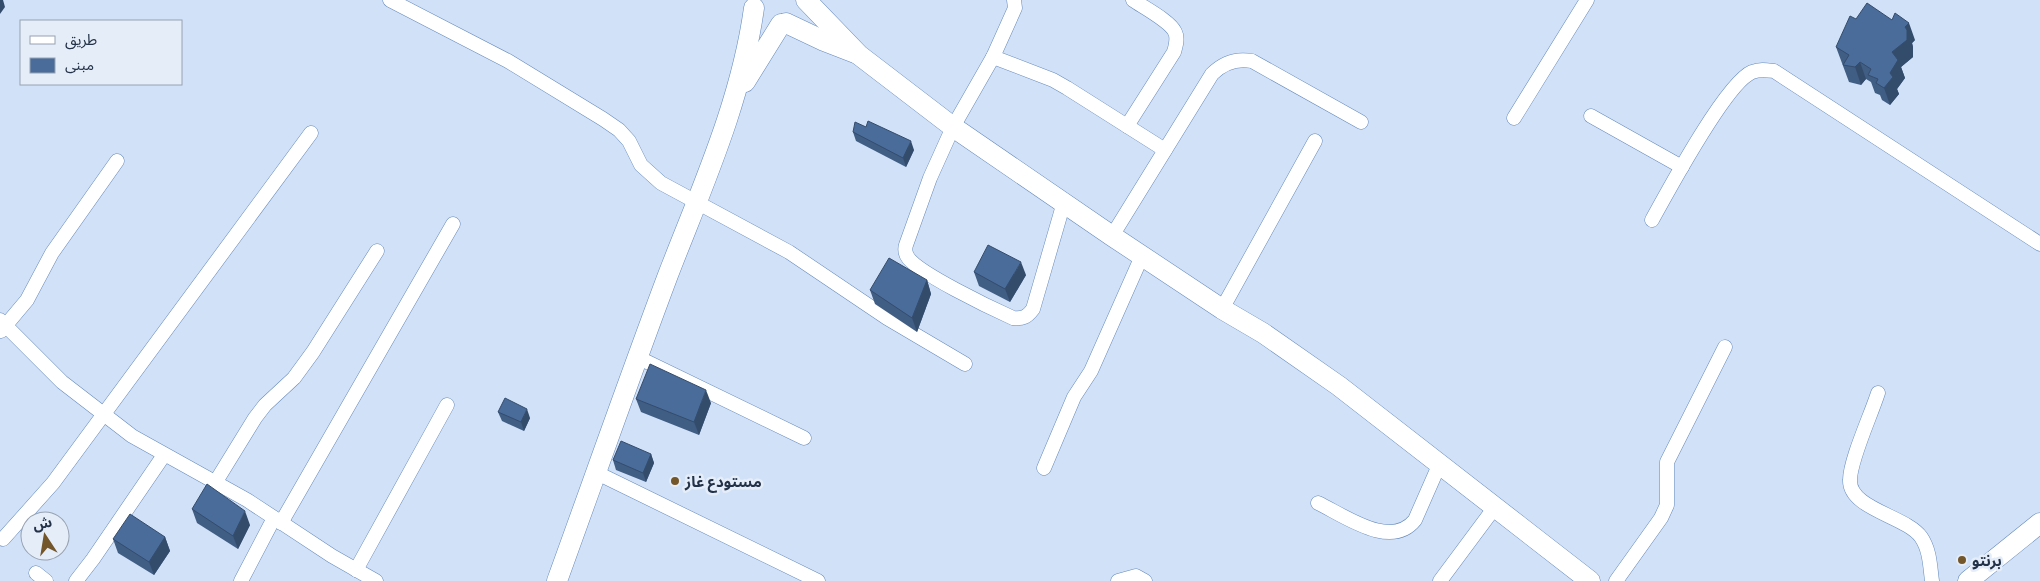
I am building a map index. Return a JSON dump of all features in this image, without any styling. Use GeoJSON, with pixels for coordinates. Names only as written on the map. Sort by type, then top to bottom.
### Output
{"type":"FeatureCollection","features":[{"type":"Feature","properties":{"kind":"street"},"geometry":{"type":"LineString","coordinates":[[390,0],[508,61],[603,119],[619,130],[629,141],[641,165],[649,174],[662,183],[789,252],[887,318],[965,364]]}},
{"type":"Feature","properties":{"kind":"street"},"geometry":{"type":"LineString","coordinates":[[737,94],[783,24],[799,12],[802,0]]}},
{"type":"Feature","properties":{"kind":"street"},"geometry":{"type":"LineString","coordinates":[[806,0],[859,55],[954,127],[1112,236],[1222,309],[1264,333],[1340,386],[1590,581]]}},
{"type":"Feature","properties":{"kind":"street"},"geometry":{"type":"LineString","coordinates":[[1014,0],[1015,8],[993,57],[954,127],[930,178],[906,244],[906,256],[913,264],[957,290],[1013,318],[1020,319],[1027,316],[1033,309],[1064,202]]}},
{"type":"Feature","properties":{"kind":"street"},"geometry":{"type":"LineString","coordinates":[[1127,126],[1174,52],[1177,43],[1176,32],[1170,25],[1132,0]]}},
{"type":"Feature","properties":{"kind":"street"},"geometry":{"type":"LineString","coordinates":[[1514,118],[1587,0]]}},
{"type":"Feature","properties":{"kind":"street"},"geometry":{"type":"LineString","coordinates":[[753,3],[765,21],[783,24],[859,55]]}},
{"type":"Feature","properties":{"kind":"street"},"geometry":{"type":"LineString","coordinates":[[557,581],[638,357],[737,94],[749,46],[753,3]]}},
{"type":"Feature","properties":{"kind":"street"},"geometry":{"type":"LineString","coordinates":[[993,57],[1053,80],[1165,150]]}},
{"type":"Feature","properties":{"kind":"street"},"geometry":{"type":"LineString","coordinates":[[1112,236],[1212,74],[1226,64],[1242,59],[1252,61],[1361,122]]}},
{"type":"Feature","properties":{"kind":"street"},"geometry":{"type":"LineString","coordinates":[[1652,220],[1694,146],[1737,83],[1750,72],[1762,69],[1774,71],[2040,244]]}},
{"type":"Feature","properties":{"kind":"street"},"geometry":{"type":"LineString","coordinates":[[1591,116],[1682,167]]}},
{"type":"Feature","properties":{"kind":"street"},"geometry":{"type":"LineString","coordinates":[[3,540],[53,483],[104,416],[311,133]]}},
{"type":"Feature","properties":{"kind":"street"},"geometry":{"type":"LineString","coordinates":[[1222,309],[1315,141]]}},
{"type":"Feature","properties":{"kind":"street"},"geometry":{"type":"LineString","coordinates":[[117,161],[52,253],[27,300],[2,326],[62,382],[132,436],[247,500],[376,581]]}},
{"type":"Feature","properties":{"kind":"street"},"geometry":{"type":"LineString","coordinates":[[241,581],[453,224]]}},
{"type":"Feature","properties":{"kind":"street"},"geometry":{"type":"LineString","coordinates":[[214,482],[255,418],[294,378],[313,352],[377,251]]}},
{"type":"Feature","properties":{"kind":"street"},"geometry":{"type":"LineString","coordinates":[[1044,468],[1074,396],[1091,371],[1142,256]]}},
{"type":"Feature","properties":{"kind":"street"},"geometry":{"type":"LineString","coordinates":[[1616,581],[1661,518],[1667,505],[1668,462],[1725,347]]}},
{"type":"Feature","properties":{"kind":"street"},"geometry":{"type":"LineString","coordinates":[[638,357],[804,438]]}},
{"type":"Feature","properties":{"kind":"street"},"geometry":{"type":"LineString","coordinates":[[1878,393],[1854,463],[1850,481],[1854,495],[1859,501],[1877,509],[1920,536],[1927,547],[1932,581]]}},
{"type":"Feature","properties":{"kind":"street"},"geometry":{"type":"LineString","coordinates":[[356,570],[447,405]]}},
{"type":"Feature","properties":{"kind":"street"},"geometry":{"type":"LineString","coordinates":[[76,581],[164,455]]}},
{"type":"Feature","properties":{"kind":"street"},"geometry":{"type":"LineString","coordinates":[[1318,503],[1376,531],[1398,532],[1408,528],[1415,520],[1440,463]]}},
{"type":"Feature","properties":{"kind":"street"},"geometry":{"type":"LineString","coordinates":[[596,474],[818,581]]}},
{"type":"Feature","properties":{"kind":"street"},"geometry":{"type":"LineString","coordinates":[[1440,581],[1495,507]]}},
{"type":"Feature","properties":{"kind":"street"},"geometry":{"type":"LineString","coordinates":[[1968,581],[2040,523]]}},
{"type":"Feature","properties":{"kind":"street"},"geometry":{"type":"LineString","coordinates":[[1118,581],[1136,576],[1145,581]]}},
{"type":"Feature","properties":{"kind":"building"},"geometry":{"type":"Polygon","coordinates":[[[1867,3],[1892,20],[1895,13],[1909,23],[1905,27],[1907,30],[1907,40],[1892,52],[1898,60],[1890,73],[1893,77],[1884,88],[1876,83],[1878,79],[1868,75],[1871,69],[1860,62],[1855,67],[1843,65],[1849,55],[1836,47],[1850,16],[1856,19],[1867,3]]]}},
{"type":"Feature","properties":{"kind":"building"},"geometry":{"type":"Polygon","coordinates":[[[868,121],[911,141],[903,158],[853,132],[855,122],[866,127],[868,121]]]}},
{"type":"Feature","properties":{"kind":"building"},"geometry":{"type":"Polygon","coordinates":[[[988,245],[1021,262],[1005,289],[974,272],[988,245]]]}},
{"type":"Feature","properties":{"kind":"building"},"geometry":{"type":"Polygon","coordinates":[[[889,258],[927,280],[912,318],[870,290],[889,258]]]}},
{"type":"Feature","properties":{"kind":"building"},"geometry":{"type":"Polygon","coordinates":[[[650,364],[706,390],[694,422],[636,399],[650,364]]]}},
{"type":"Feature","properties":{"kind":"building"},"geometry":{"type":"Polygon","coordinates":[[[505,398],[527,409],[521,422],[498,412],[505,398]]]}},
{"type":"Feature","properties":{"kind":"building"},"geometry":{"type":"Polygon","coordinates":[[[621,441],[651,454],[643,473],[613,460],[621,441]]]}},
{"type":"Feature","properties":{"kind":"building"},"geometry":{"type":"Polygon","coordinates":[[[207,484],[245,511],[233,536],[192,509],[207,484]]]}},
{"type":"Feature","properties":{"kind":"building"},"geometry":{"type":"Polygon","coordinates":[[[130,514],[165,537],[149,562],[113,539],[130,514]]]}},
{"type":"Feature","properties":{"kind":"place","name":"مستودع غاز"},"geometry":{"type":"Point","coordinates":[675,481]}},
{"type":"Feature","properties":{"kind":"place","name":"برنتو"},"geometry":{"type":"Point","coordinates":[1962,560]}}]}
